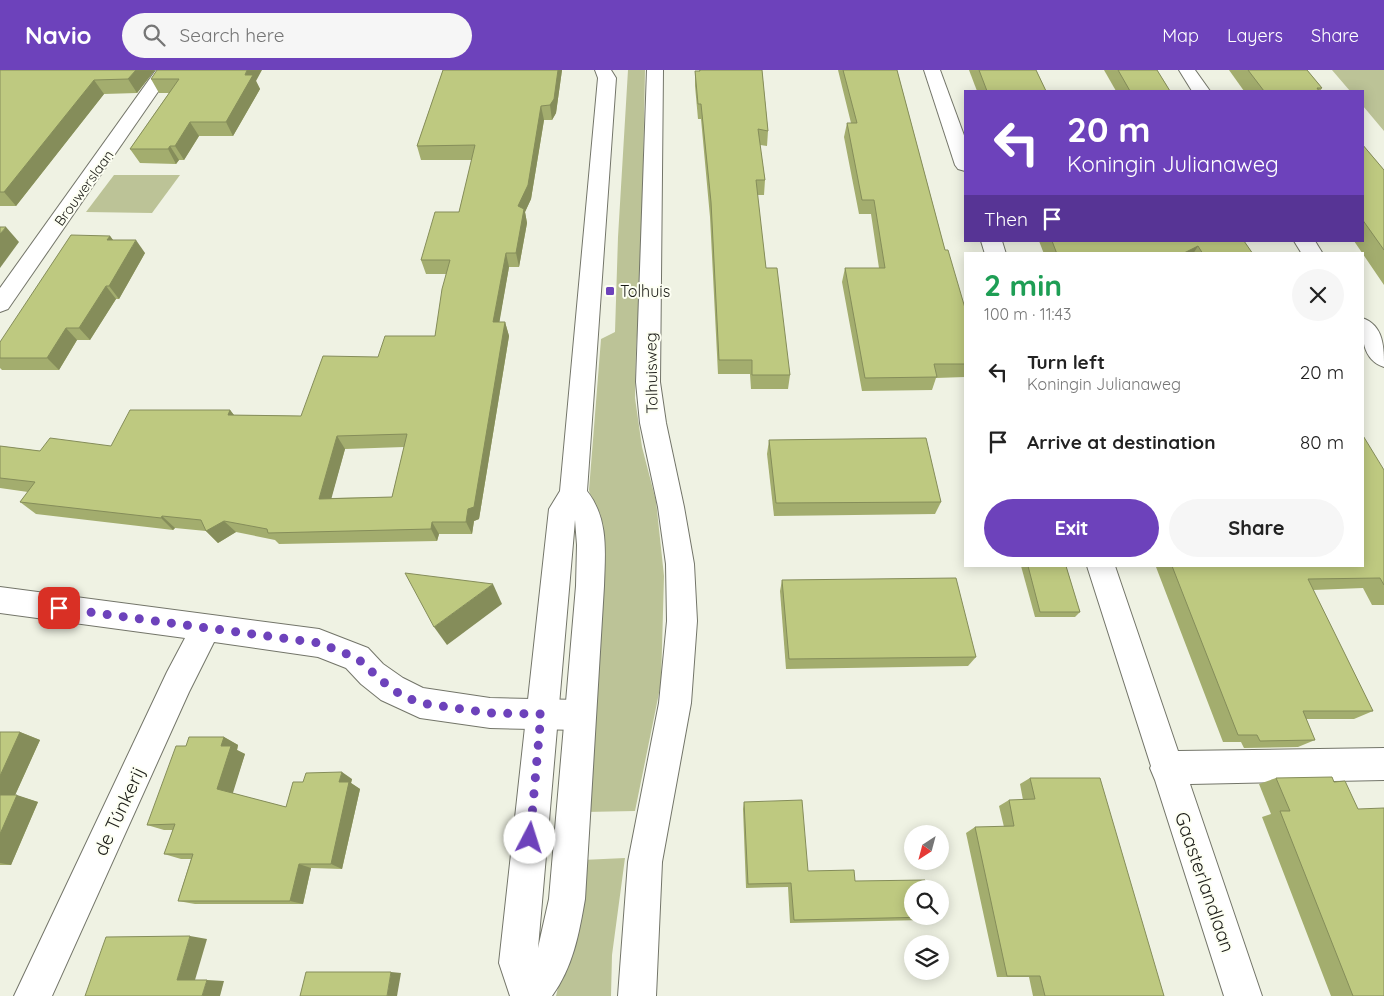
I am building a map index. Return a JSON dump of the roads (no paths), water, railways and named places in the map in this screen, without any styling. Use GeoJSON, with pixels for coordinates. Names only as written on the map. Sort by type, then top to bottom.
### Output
{"type":"FeatureCollection","features":[{"type":"Feature","properties":{"kind":"street","name":"Brouwerslaan"},"geometry":{"type":"LineString","coordinates":[[0,304],[166,70]]}},
{"type":"Feature","properties":{"kind":"street","name":"Tolhuisweg"},"geometry":{"type":"LineString","coordinates":[[637,996],[645,862],[675,702],[682,621],[680,564],[671,507],[653,423],[648,382],[655,70]]}},
{"type":"Feature","properties":{"kind":"street"},"geometry":{"type":"LineString","coordinates":[[932,70],[964,162]]}},
{"type":"Feature","properties":{"kind":"street"},"geometry":{"type":"LineString","coordinates":[[1187,70],[1201,90]]}},
{"type":"Feature","properties":{"kind":"street"},"geometry":{"type":"LineString","coordinates":[[529,996],[518,963],[562,509],[573,494],[609,73]]}},
{"type":"Feature","properties":{"kind":"street"},"geometry":{"type":"LineString","coordinates":[[1364,329],[1384,358]]}},
{"type":"Feature","properties":{"kind":"street"},"geometry":{"type":"LineString","coordinates":[[1364,362],[1384,362]]}},
{"type":"Feature","properties":{"kind":"street"},"geometry":{"type":"LineString","coordinates":[[529,996],[550,968],[560,937],[566,908],[590,586],[591,545],[586,510],[573,494]]}},
{"type":"Feature","properties":{"kind":"street","name":"Gaasterlandlaan"},"geometry":{"type":"LineString","coordinates":[[1100,567],[1243,996]]}},
{"type":"Feature","properties":{"kind":"street"},"geometry":{"type":"LineString","coordinates":[[0,600],[302,640],[344,652],[357,658],[372,674],[401,695],[420,703],[490,713],[580,715]]}},
{"type":"Feature","properties":{"kind":"street","name":"de Túnkerij"},"geometry":{"type":"LineString","coordinates":[[33,996],[178,682],[208,627]]}},
{"type":"Feature","properties":{"kind":"street"},"geometry":{"type":"LineString","coordinates":[[1166,768],[1384,764]]}},
{"type":"Feature","properties":{"kind":"place","name":"Tolhuis"},"geometry":{"type":"Point","coordinates":[610,291]}}]}
